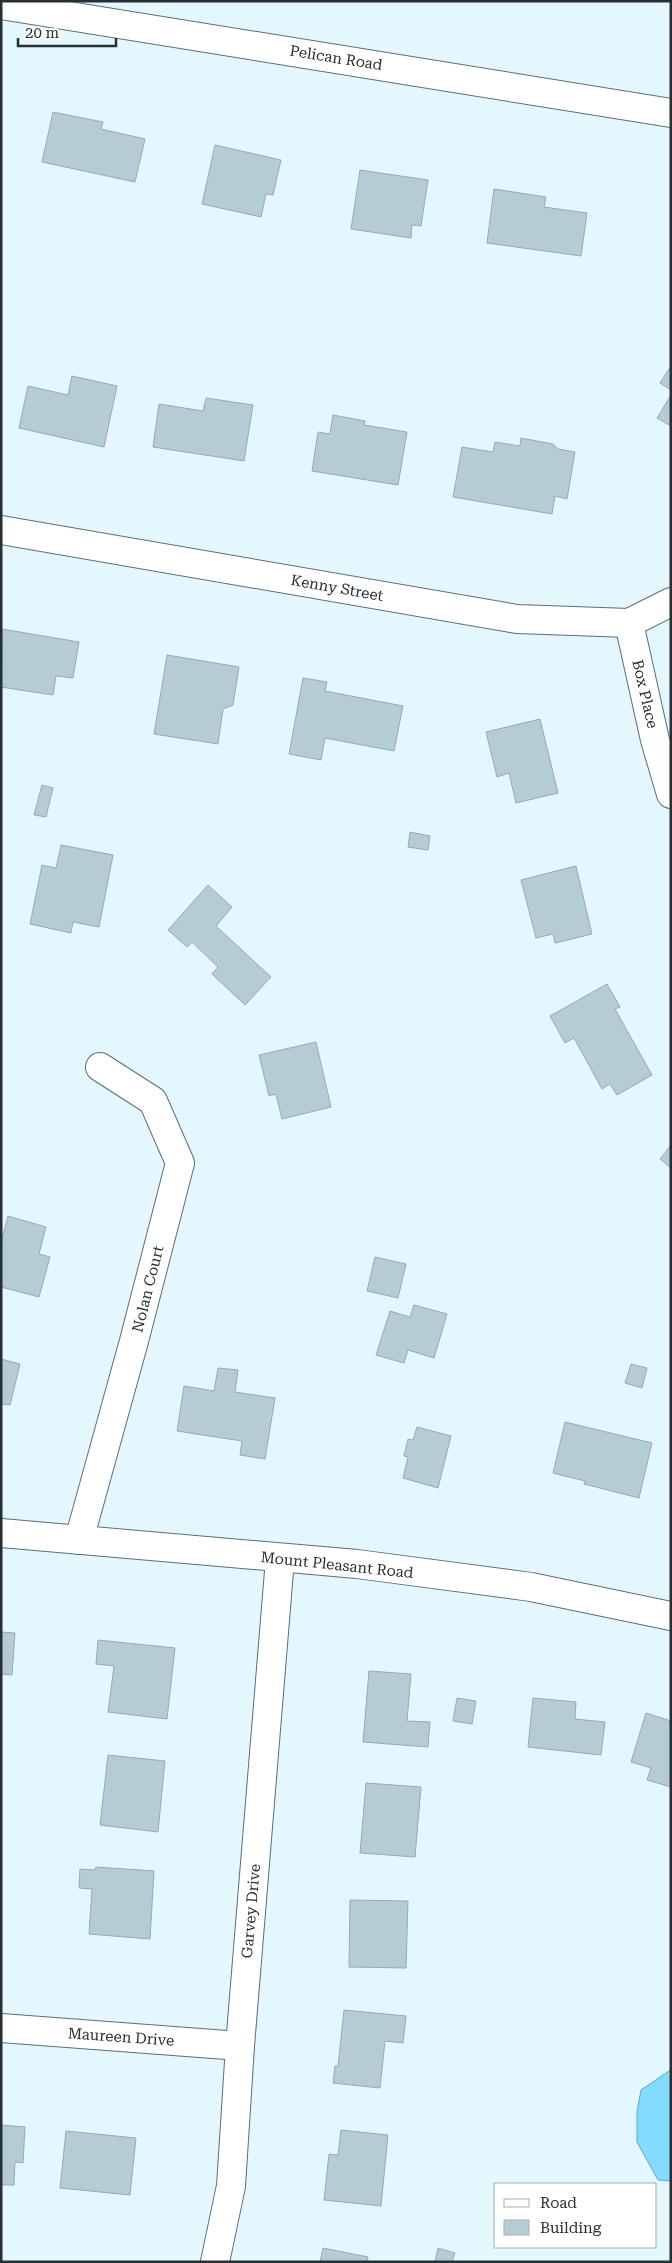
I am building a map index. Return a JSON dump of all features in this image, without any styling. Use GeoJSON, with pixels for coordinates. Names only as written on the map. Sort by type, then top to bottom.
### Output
{"type":"FeatureCollection","features":[{"type":"Feature","properties":{"kind":"street","name":"Pelican Road"},"geometry":{"type":"LineString","coordinates":[[1,5],[671,113]]}},
{"type":"Feature","properties":{"kind":"street","name":"Kenny Street"},"geometry":{"type":"LineString","coordinates":[[1,530],[517,618],[629,623],[671,602]]}},
{"type":"Feature","properties":{"kind":"street","name":"Box Place"},"geometry":{"type":"LineString","coordinates":[[629,623],[655,740],[671,794]]}},
{"type":"Feature","properties":{"kind":"street","name":"Nolan Court"},"geometry":{"type":"LineString","coordinates":[[79,1540],[134,1341],[180,1163],[153,1101],[100,1066]]}},
{"type":"Feature","properties":{"kind":"street","name":"Mount Pleasant Road"},"geometry":{"type":"LineString","coordinates":[[1,1533],[280,1559],[357,1564],[530,1587],[671,1616]]}},
{"type":"Feature","properties":{"kind":"street","name":"Garvey Drive"},"geometry":{"type":"LineString","coordinates":[[215,2262],[231,2186],[240,2046],[280,1559]]}},
{"type":"Feature","properties":{"kind":"street","name":"Maureen Drive"},"geometry":{"type":"LineString","coordinates":[[1,2028],[240,2046]]}},
{"type":"Feature","properties":{"kind":"water"},"geometry":{"type":"Polygon","coordinates":[[[669,2071],[671,2072],[671,2181],[658,2180],[637,2142],[637,2112],[641,2090],[669,2071]]]}},
{"type":"Feature","properties":{"kind":"building"},"geometry":{"type":"Polygon","coordinates":[[[53,112],[103,122],[101,129],[145,139],[135,182],[42,162],[53,112]]]}},
{"type":"Feature","properties":{"kind":"building"},"geometry":{"type":"Polygon","coordinates":[[[215,145],[281,160],[273,195],[266,194],[261,217],[202,204],[215,145]]]}},
{"type":"Feature","properties":{"kind":"building"},"geometry":{"type":"Polygon","coordinates":[[[360,170],[428,180],[421,226],[412,225],[411,238],[351,229],[360,170]]]}},
{"type":"Feature","properties":{"kind":"building"},"geometry":{"type":"Polygon","coordinates":[[[494,189],[546,197],[544,207],[587,213],[581,256],[487,243],[494,189]]]}},
{"type":"Feature","properties":{"kind":"building"},"geometry":{"type":"Polygon","coordinates":[[[671,366],[671,390],[660,383],[671,366]]]}},
{"type":"Feature","properties":{"kind":"building"},"geometry":{"type":"Polygon","coordinates":[[[72,376],[117,386],[104,447],[19,428],[28,386],[68,395],[72,376]]]}},
{"type":"Feature","properties":{"kind":"building"},"geometry":{"type":"Polygon","coordinates":[[[671,395],[671,426],[657,418],[671,395]]]}},
{"type":"Feature","properties":{"kind":"building"},"geometry":{"type":"Polygon","coordinates":[[[206,398],[253,405],[244,461],[153,447],[159,404],[203,411],[206,398]]]}},
{"type":"Feature","properties":{"kind":"building"},"geometry":{"type":"Polygon","coordinates":[[[333,415],[365,421],[364,425],[407,432],[398,485],[312,471],[318,432],[330,434],[333,415]]]}},
{"type":"Feature","properties":{"kind":"building"},"geometry":{"type":"Polygon","coordinates":[[[521,438],[553,444],[558,449],[575,452],[567,499],[555,496],[552,514],[453,497],[462,447],[493,452],[495,442],[520,446],[521,438]]]}},
{"type":"Feature","properties":{"kind":"building"},"geometry":{"type":"Polygon","coordinates":[[[2,629],[79,642],[73,678],[56,676],[53,695],[1,687],[2,629]]]}},
{"type":"Feature","properties":{"kind":"building"},"geometry":{"type":"Polygon","coordinates":[[[167,655],[239,667],[233,705],[223,709],[218,744],[154,734],[167,655]]]}},
{"type":"Feature","properties":{"kind":"building"},"geometry":{"type":"Polygon","coordinates":[[[303,678],[327,682],[325,691],[403,706],[394,751],[325,738],[321,760],[289,754],[303,678]]]}},
{"type":"Feature","properties":{"kind":"building"},"geometry":{"type":"Polygon","coordinates":[[[540,719],[558,793],[516,803],[509,773],[497,777],[486,732],[540,719]]]}},
{"type":"Feature","properties":{"kind":"building"},"geometry":{"type":"Polygon","coordinates":[[[42,785],[53,788],[46,817],[34,815],[42,785]]]}},
{"type":"Feature","properties":{"kind":"building"},"geometry":{"type":"Polygon","coordinates":[[[410,832],[430,836],[428,850],[408,847],[410,832]]]}},
{"type":"Feature","properties":{"kind":"building"},"geometry":{"type":"Polygon","coordinates":[[[61,845],[113,855],[99,927],[73,922],[71,933],[30,924],[42,865],[56,868],[61,845]]]}},
{"type":"Feature","properties":{"kind":"building"},"geometry":{"type":"Polygon","coordinates":[[[576,866],[592,934],[555,943],[553,934],[536,938],[521,880],[576,866]]]}},
{"type":"Feature","properties":{"kind":"building"},"geometry":{"type":"Polygon","coordinates":[[[208,885],[232,907],[216,926],[271,977],[245,1005],[212,974],[218,967],[192,942],[187,947],[168,930],[208,885]]]}},
{"type":"Feature","properties":{"kind":"building"},"geometry":{"type":"Polygon","coordinates":[[[607,984],[620,1007],[615,1009],[652,1075],[617,1095],[610,1084],[602,1089],[574,1038],[565,1043],[550,1016],[607,984]]]}},
{"type":"Feature","properties":{"kind":"building"},"geometry":{"type":"Polygon","coordinates":[[[316,1042],[331,1107],[282,1119],[276,1094],[269,1096],[259,1055],[316,1042]]]}},
{"type":"Feature","properties":{"kind":"building"},"geometry":{"type":"Polygon","coordinates":[[[671,1145],[671,1168],[660,1159],[671,1145]]]}},
{"type":"Feature","properties":{"kind":"building"},"geometry":{"type":"Polygon","coordinates":[[[8,1216],[46,1227],[39,1254],[50,1257],[39,1297],[1,1287],[1,1243],[8,1216]]]}},
{"type":"Feature","properties":{"kind":"building"},"geometry":{"type":"Polygon","coordinates":[[[375,1257],[406,1264],[398,1298],[367,1291],[375,1257]]]}},
{"type":"Feature","properties":{"kind":"building"},"geometry":{"type":"Polygon","coordinates":[[[414,1305],[447,1314],[434,1358],[408,1350],[404,1363],[376,1355],[390,1311],[410,1317],[414,1305]]]}},
{"type":"Feature","properties":{"kind":"building"},"geometry":{"type":"Polygon","coordinates":[[[1,1359],[20,1364],[10,1405],[1,1404],[1,1359]]]}},
{"type":"Feature","properties":{"kind":"building"},"geometry":{"type":"Polygon","coordinates":[[[631,1364],[647,1368],[642,1388],[625,1383],[631,1364]]]}},
{"type":"Feature","properties":{"kind":"building"},"geometry":{"type":"Polygon","coordinates":[[[218,1368],[238,1370],[235,1392],[275,1398],[265,1459],[240,1455],[242,1441],[177,1431],[184,1386],[214,1391],[218,1368]]]}},
{"type":"Feature","properties":{"kind":"building"},"geometry":{"type":"Polygon","coordinates":[[[565,1422],[652,1443],[639,1498],[584,1484],[585,1481],[553,1473],[565,1422]]]}},
{"type":"Feature","properties":{"kind":"building"},"geometry":{"type":"Polygon","coordinates":[[[417,1427],[451,1436],[438,1488],[403,1478],[408,1457],[404,1456],[408,1439],[413,1440],[417,1427]]]}},
{"type":"Feature","properties":{"kind":"building"},"geometry":{"type":"Polygon","coordinates":[[[1,1632],[15,1633],[12,1675],[1,1674],[1,1632]]]}},
{"type":"Feature","properties":{"kind":"building"},"geometry":{"type":"Polygon","coordinates":[[[98,1640],[175,1648],[167,1719],[108,1712],[114,1666],[96,1664],[98,1640]]]}},
{"type":"Feature","properties":{"kind":"building"},"geometry":{"type":"Polygon","coordinates":[[[369,1671],[411,1674],[407,1721],[430,1722],[428,1747],[363,1742],[369,1671]]]}},
{"type":"Feature","properties":{"kind":"building"},"geometry":{"type":"Polygon","coordinates":[[[457,1698],[476,1701],[472,1724],[453,1721],[457,1698]]]}},
{"type":"Feature","properties":{"kind":"building"},"geometry":{"type":"Polygon","coordinates":[[[533,1698],[576,1702],[575,1719],[605,1722],[601,1755],[528,1747],[533,1698]]]}},
{"type":"Feature","properties":{"kind":"building"},"geometry":{"type":"Polygon","coordinates":[[[646,1713],[671,1721],[671,1787],[647,1780],[651,1768],[631,1762],[646,1713]]]}},
{"type":"Feature","properties":{"kind":"building"},"geometry":{"type":"Polygon","coordinates":[[[108,1755],[165,1761],[158,1832],[100,1825],[108,1755]]]}},
{"type":"Feature","properties":{"kind":"building"},"geometry":{"type":"Polygon","coordinates":[[[366,1783],[421,1787],[415,1857],[360,1853],[366,1783]]]}},
{"type":"Feature","properties":{"kind":"building"},"geometry":{"type":"Polygon","coordinates":[[[96,1867],[154,1871],[150,1939],[89,1934],[92,1889],[79,1888],[80,1869],[95,1870],[96,1867]]]}},
{"type":"Feature","properties":{"kind":"building"},"geometry":{"type":"Polygon","coordinates":[[[350,1900],[408,1901],[406,1968],[349,1967],[350,1900]]]}},
{"type":"Feature","properties":{"kind":"building"},"geometry":{"type":"Polygon","coordinates":[[[344,2010],[406,2016],[403,2043],[385,2041],[380,2088],[333,2083],[335,2066],[338,2066],[344,2010]]]}},
{"type":"Feature","properties":{"kind":"building"},"geometry":{"type":"Polygon","coordinates":[[[1,2125],[25,2127],[23,2163],[15,2162],[14,2185],[1,2185],[1,2125]]]}},
{"type":"Feature","properties":{"kind":"building"},"geometry":{"type":"Polygon","coordinates":[[[341,2130],[388,2135],[381,2206],[324,2200],[329,2154],[338,2155],[341,2130]]]}},
{"type":"Feature","properties":{"kind":"building"},"geometry":{"type":"Polygon","coordinates":[[[66,2131],[136,2138],[130,2195],[60,2188],[66,2131]]]}},
{"type":"Feature","properties":{"kind":"building"},"geometry":{"type":"Polygon","coordinates":[[[323,2248],[368,2257],[367,2262],[320,2262],[323,2248]]]}},
{"type":"Feature","properties":{"kind":"building"},"geometry":{"type":"Polygon","coordinates":[[[438,2248],[455,2253],[452,2262],[435,2262],[438,2248]]]}}]}
